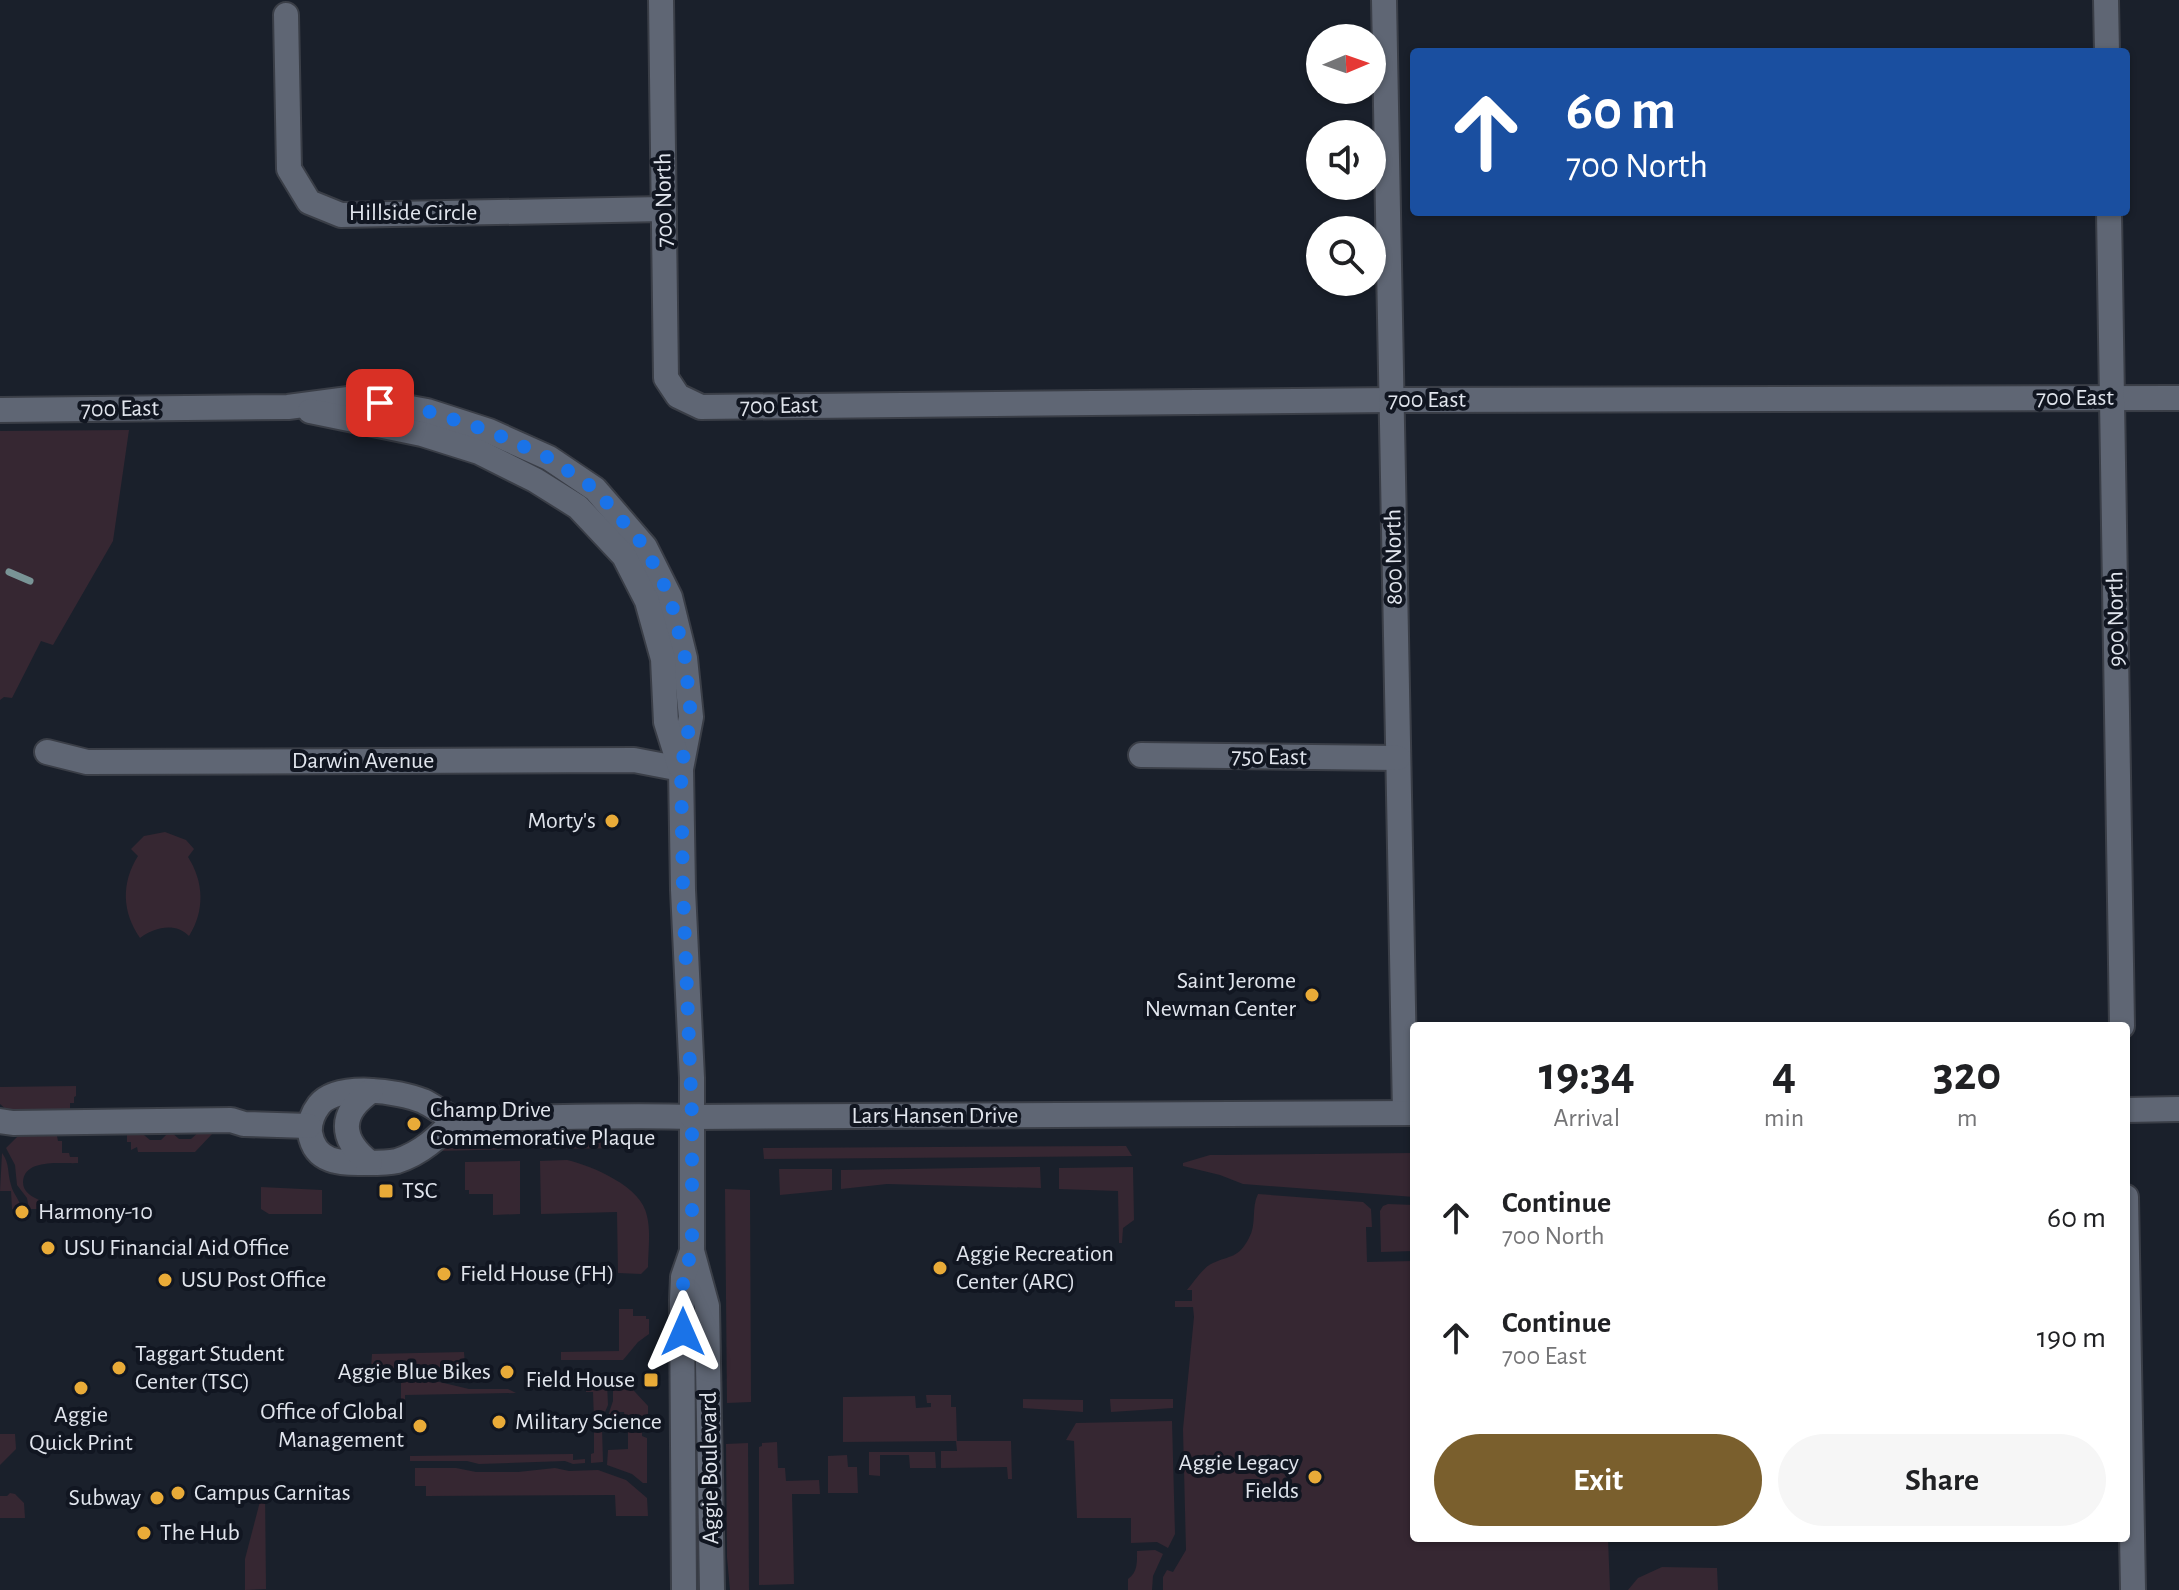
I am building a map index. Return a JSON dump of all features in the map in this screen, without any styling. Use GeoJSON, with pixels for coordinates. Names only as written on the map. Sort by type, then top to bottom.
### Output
{"type":"FeatureCollection","features":[{"type":"Feature","properties":{"kind":"street","name":"700 North"},"geometry":{"type":"LineString","coordinates":[[661,0],[666,378],[678,396]]}},
{"type":"Feature","properties":{"kind":"street","name":"800 North"},"geometry":{"type":"LineString","coordinates":[[1384,0],[1398,758],[1409,1113]]}},
{"type":"Feature","properties":{"kind":"street"},"geometry":{"type":"LineString","coordinates":[[2106,0],[2107,48]]}},
{"type":"Feature","properties":{"kind":"street","name":"Hillside Circle"},"geometry":{"type":"LineString","coordinates":[[286,15],[289,169],[309,202],[341,215],[664,209]]}},
{"type":"Feature","properties":{"kind":"street","name":"900 North"},"geometry":{"type":"LineString","coordinates":[[2109,216],[2122,1022]]}},
{"type":"Feature","properties":{"kind":"street","name":"700 East"},"geometry":{"type":"LineString","coordinates":[[678,396],[701,407],[1391,400],[2179,398]]}},
{"type":"Feature","properties":{"kind":"street","name":"700 East"},"geometry":{"type":"LineString","coordinates":[[0,410],[288,407],[422,434],[479,452],[535,480],[586,498],[624,556],[647,601],[663,659],[666,722],[681,769]]}},
{"type":"Feature","properties":{"kind":"street","name":"Darwin Avenue"},"geometry":{"type":"LineString","coordinates":[[47,752],[87,762],[634,760],[681,769]]}},
{"type":"Feature","properties":{"kind":"street","name":"750 East"},"geometry":{"type":"LineString","coordinates":[[1141,755],[1398,758]]}},
{"type":"Feature","properties":{"kind":"street"},"geometry":{"type":"LineString","coordinates":[[681,769],[692,1117]]}},
{"type":"Feature","properties":{"kind":"street"},"geometry":{"type":"LineString","coordinates":[[370,1163],[348,1140],[347,1128],[353,1106],[371,1091]]}},
{"type":"Feature","properties":{"kind":"street","name":"Lars Hansen Drive"},"geometry":{"type":"LineString","coordinates":[[309,1126],[313,1113],[330,1095],[371,1091],[407,1095],[456,1119],[642,1115],[1409,1113]]}},
{"type":"Feature","properties":{"kind":"street"},"geometry":{"type":"LineString","coordinates":[[2130,1110],[2179,1109]]}},
{"type":"Feature","properties":{"kind":"street","name":"Aggie Boulevard"},"geometry":{"type":"LineString","coordinates":[[692,1117],[692,1251],[707,1306],[712,1590]]}},
{"type":"Feature","properties":{"kind":"street"},"geometry":{"type":"LineString","coordinates":[[0,1121],[231,1120],[244,1124],[309,1126],[312,1144],[320,1154],[341,1162],[370,1163],[395,1162],[429,1146],[456,1119]]}},
{"type":"Feature","properties":{"kind":"street","name":"Aggie Boulevard"},"geometry":{"type":"LineString","coordinates":[[684,1590],[683,1277],[692,1251]]}},
{"type":"Feature","properties":{"kind":"street"},"geometry":{"type":"LineString","coordinates":[[2130,1422],[2133,1590]]}},
{"type":"Feature","properties":{"kind":"shaded area"},"geometry":{"type":"Polygon","coordinates":[[[129,430],[113,541],[53,645],[41,641],[12,698],[0,700],[0,431],[129,430]]]}},
{"type":"Feature","properties":{"kind":"shaded area"},"geometry":{"type":"Polygon","coordinates":[[[165,832],[186,840],[194,849],[188,857],[200,886],[198,917],[189,936],[178,929],[165,928],[140,938],[127,908],[126,887],[138,856],[131,849],[144,836],[165,832]]]}},
{"type":"Feature","properties":{"kind":"shaded area"},"geometry":{"type":"Polygon","coordinates":[[[76,1086],[76,1096],[74,1103],[70,1103],[70,1109],[8,1111],[0,1104],[0,1087],[76,1086]]]}},
{"type":"Feature","properties":{"kind":"shaded area"},"geometry":{"type":"Polygon","coordinates":[[[130,1131],[139,1131],[150,1140],[161,1140],[170,1131],[179,1139],[191,1139],[200,1131],[212,1134],[195,1152],[138,1152],[137,1147],[131,1150],[131,1142],[127,1142],[130,1131]]]}},
{"type":"Feature","properties":{"kind":"shaded area"},"geometry":{"type":"Polygon","coordinates":[[[53,1132],[58,1141],[62,1141],[62,1153],[78,1157],[78,1163],[45,1164],[30,1169],[25,1174],[23,1185],[28,1193],[39,1200],[39,1209],[29,1209],[27,1198],[17,1185],[15,1165],[6,1148],[21,1133],[53,1132]]]}},
{"type":"Feature","properties":{"kind":"shaded area"},"geometry":{"type":"Polygon","coordinates":[[[456,1137],[520,1142],[520,1149],[435,1151],[445,1141],[456,1137]]]}},
{"type":"Feature","properties":{"kind":"shaded area"},"geometry":{"type":"Polygon","coordinates":[[[622,1141],[634,1144],[634,1148],[540,1149],[540,1142],[622,1141]]]}},
{"type":"Feature","properties":{"kind":"shaded area"},"geometry":{"type":"Polygon","coordinates":[[[1126,1146],[1132,1156],[764,1159],[763,1148],[1126,1146]]]}},
{"type":"Feature","properties":{"kind":"shaded area"},"geometry":{"type":"Polygon","coordinates":[[[2,1153],[21,1209],[12,1209],[11,1191],[0,1191],[2,1153]]]}},
{"type":"Feature","properties":{"kind":"shaded area"},"geometry":{"type":"Polygon","coordinates":[[[1410,1153],[1410,1197],[1243,1184],[1183,1166],[1183,1163],[1210,1155],[1410,1153]]]}},
{"type":"Feature","properties":{"kind":"shaded area"},"geometry":{"type":"Polygon","coordinates":[[[567,1160],[615,1179],[643,1206],[649,1242],[648,1267],[641,1274],[618,1273],[617,1212],[541,1214],[540,1161],[567,1160]]]}},
{"type":"Feature","properties":{"kind":"shaded area"},"geometry":{"type":"Polygon","coordinates":[[[520,1161],[520,1214],[493,1215],[493,1194],[469,1194],[469,1190],[465,1190],[465,1162],[520,1161]]]}},
{"type":"Feature","properties":{"kind":"shaded area"},"geometry":{"type":"Polygon","coordinates":[[[1040,1167],[1041,1188],[887,1184],[841,1189],[841,1170],[1040,1167]]]}},
{"type":"Feature","properties":{"kind":"shaded area"},"geometry":{"type":"Polygon","coordinates":[[[1133,1167],[1134,1220],[1123,1228],[1122,1243],[1119,1243],[1118,1191],[1059,1189],[1059,1168],[1133,1167]]]}},
{"type":"Feature","properties":{"kind":"shaded area"},"geometry":{"type":"Polygon","coordinates":[[[779,1169],[832,1169],[832,1190],[780,1195],[779,1169]]]}},
{"type":"Feature","properties":{"kind":"shaded area"},"geometry":{"type":"Polygon","coordinates":[[[261,1187],[322,1190],[322,1214],[269,1214],[261,1209],[261,1187]]]}},
{"type":"Feature","properties":{"kind":"shaded area"},"geometry":{"type":"Polygon","coordinates":[[[725,1189],[750,1190],[751,1402],[727,1403],[725,1189]]]}},
{"type":"Feature","properties":{"kind":"shaded area","name":"Aggie Legacy Fields"},"geometry":{"type":"Polygon","coordinates":[[[1258,1194],[1363,1202],[1371,1209],[1372,1227],[1366,1227],[1367,1262],[1410,1261],[1410,1542],[1608,1542],[1610,1590],[1163,1590],[1163,1577],[1167,1570],[1173,1572],[1186,1550],[1183,1429],[1194,1317],[1193,1307],[1175,1307],[1175,1301],[1192,1301],[1192,1290],[1187,1290],[1202,1271],[1237,1253],[1245,1245],[1254,1222],[1258,1194]]]}},
{"type":"Feature","properties":{"kind":"shaded area"},"geometry":{"type":"Polygon","coordinates":[[[1410,1205],[1410,1251],[1381,1252],[1380,1211],[1383,1206],[1410,1205]]]}},
{"type":"Feature","properties":{"kind":"shaded area"},"geometry":{"type":"Polygon","coordinates":[[[619,1309],[633,1309],[633,1316],[649,1319],[649,1334],[623,1360],[561,1360],[561,1352],[619,1351],[619,1309]]]}},
{"type":"Feature","properties":{"kind":"shaded area"},"geometry":{"type":"Polygon","coordinates":[[[690,1345],[704,1345],[706,1560],[692,1561],[690,1345]]]}},
{"type":"Feature","properties":{"kind":"shaded area"},"geometry":{"type":"Polygon","coordinates":[[[464,1352],[465,1366],[371,1369],[372,1354],[464,1352]]]}},
{"type":"Feature","properties":{"kind":"shaded area"},"geometry":{"type":"Polygon","coordinates":[[[597,1375],[607,1383],[608,1405],[602,1419],[594,1419],[593,1392],[586,1392],[586,1379],[561,1377],[597,1375]]]}},
{"type":"Feature","properties":{"kind":"shaded area"},"geometry":{"type":"Polygon","coordinates":[[[409,1378],[469,1389],[508,1389],[516,1393],[405,1395],[405,1414],[401,1413],[401,1381],[409,1378]]]}},
{"type":"Feature","properties":{"kind":"shaded area"},"geometry":{"type":"Polygon","coordinates":[[[613,1378],[623,1379],[648,1406],[648,1415],[644,1419],[625,1419],[624,1412],[617,1412],[616,1420],[607,1419],[613,1401],[613,1378]]]}},
{"type":"Feature","properties":{"kind":"shaded area"},"geometry":{"type":"Polygon","coordinates":[[[926,1395],[951,1395],[951,1407],[956,1407],[957,1441],[1011,1441],[1012,1479],[1008,1479],[1007,1467],[941,1468],[941,1451],[957,1451],[956,1441],[843,1442],[843,1397],[915,1396],[916,1408],[931,1407],[926,1395]]]}},
{"type":"Feature","properties":{"kind":"shaded area"},"geometry":{"type":"Polygon","coordinates":[[[1023,1399],[1083,1400],[1083,1412],[1023,1408],[1023,1399]]]}},
{"type":"Feature","properties":{"kind":"shaded area"},"geometry":{"type":"Polygon","coordinates":[[[1110,1399],[1173,1399],[1173,1408],[1111,1412],[1110,1399]]]}},
{"type":"Feature","properties":{"kind":"shaded area"},"geometry":{"type":"Polygon","coordinates":[[[1172,1421],[1175,1534],[1168,1548],[1157,1542],[1131,1543],[1131,1518],[1077,1518],[1074,1441],[1066,1440],[1076,1423],[1172,1421]]]}},
{"type":"Feature","properties":{"kind":"shaded area"},"geometry":{"type":"Polygon","coordinates":[[[594,1428],[602,1428],[603,1462],[591,1463],[594,1428]]]}},
{"type":"Feature","properties":{"kind":"shaded area"},"geometry":{"type":"Polygon","coordinates":[[[628,1429],[642,1429],[642,1436],[647,1438],[647,1483],[607,1465],[608,1450],[628,1449],[628,1429]]]}},
{"type":"Feature","properties":{"kind":"shaded area"},"geometry":{"type":"Polygon","coordinates":[[[0,1434],[15,1434],[16,1449],[0,1465],[0,1434]]]}},
{"type":"Feature","properties":{"kind":"shaded area"},"geometry":{"type":"Polygon","coordinates":[[[777,1442],[778,1468],[785,1468],[786,1481],[819,1480],[820,1494],[792,1494],[794,1584],[759,1585],[759,1447],[762,1443],[777,1442]]]}},
{"type":"Feature","properties":{"kind":"shaded area"},"geometry":{"type":"Polygon","coordinates":[[[748,1443],[749,1590],[730,1590],[726,1444],[748,1443]]]}},
{"type":"Feature","properties":{"kind":"shaded area"},"geometry":{"type":"Polygon","coordinates":[[[869,1452],[935,1452],[936,1468],[910,1468],[909,1455],[880,1455],[880,1476],[869,1475],[869,1452]]]}},
{"type":"Feature","properties":{"kind":"shaded area"},"geometry":{"type":"Polygon","coordinates":[[[573,1454],[573,1460],[585,1459],[585,1463],[410,1461],[410,1456],[573,1454]]]}},
{"type":"Feature","properties":{"kind":"shaded area"},"geometry":{"type":"Polygon","coordinates":[[[847,1455],[848,1467],[857,1467],[858,1493],[828,1493],[828,1456],[847,1455]]]}},
{"type":"Feature","properties":{"kind":"shaded area"},"geometry":{"type":"Polygon","coordinates":[[[415,1468],[456,1468],[476,1472],[555,1468],[598,1470],[626,1480],[647,1498],[648,1516],[616,1516],[615,1495],[426,1496],[426,1486],[415,1486],[415,1468]]]}},
{"type":"Feature","properties":{"kind":"shaded area"},"geometry":{"type":"Polygon","coordinates":[[[263,1490],[266,1589],[245,1590],[245,1559],[263,1490]]]}},
{"type":"Feature","properties":{"kind":"shaded area"},"geometry":{"type":"Polygon","coordinates":[[[10,1493],[24,1503],[25,1518],[0,1518],[0,1496],[10,1493]]]}},
{"type":"Feature","properties":{"kind":"shaded area"},"geometry":{"type":"Polygon","coordinates":[[[1155,1550],[1163,1554],[1153,1576],[1152,1590],[1128,1590],[1128,1579],[1134,1573],[1137,1551],[1155,1550]]]}},
{"type":"Feature","properties":{"kind":"shaded area"},"geometry":{"type":"Polygon","coordinates":[[[1662,1567],[1717,1568],[1718,1590],[1628,1590],[1638,1578],[1662,1567]]]}},
{"type":"Feature","properties":{"kind":"waterway"},"geometry":{"type":"LineString","coordinates":[[9,572],[30,581]]}},
{"type":"Feature","properties":{"kind":"place","name":"Morty's"},"geometry":{"type":"Point","coordinates":[612,821]}},
{"type":"Feature","properties":{"kind":"place","name":"Saint Jerome Newman Center"},"geometry":{"type":"Point","coordinates":[1312,995]}},
{"type":"Feature","properties":{"kind":"place","name":"Champ Drive Commemorative Plaque"},"geometry":{"type":"Point","coordinates":[414,1124]}},
{"type":"Feature","properties":{"kind":"place","name":"TSC"},"geometry":{"type":"Point","coordinates":[386,1191]}},
{"type":"Feature","properties":{"kind":"place","name":"Harmony-10"},"geometry":{"type":"Point","coordinates":[22,1212]}},
{"type":"Feature","properties":{"kind":"place","name":"USU Financial Aid Office"},"geometry":{"type":"Point","coordinates":[48,1248]}},
{"type":"Feature","properties":{"kind":"place","name":"Aggie Recreation Center (ARC)"},"geometry":{"type":"Point","coordinates":[940,1268]}},
{"type":"Feature","properties":{"kind":"place","name":"Field House (FH)"},"geometry":{"type":"Point","coordinates":[444,1274]}},
{"type":"Feature","properties":{"kind":"place","name":"USU Post Office"},"geometry":{"type":"Point","coordinates":[165,1280]}},
{"type":"Feature","properties":{"kind":"place","name":"Taggart Student Center (TSC)"},"geometry":{"type":"Point","coordinates":[119,1368]}},
{"type":"Feature","properties":{"kind":"place","name":"Aggie Blue Bikes"},"geometry":{"type":"Point","coordinates":[507,1372]}},
{"type":"Feature","properties":{"kind":"place","name":"Field House"},"geometry":{"type":"Point","coordinates":[651,1380]}},
{"type":"Feature","properties":{"kind":"place","name":"Aggie Quick Print"},"geometry":{"type":"Point","coordinates":[81,1388]}},
{"type":"Feature","properties":{"kind":"place","name":"Military Science"},"geometry":{"type":"Point","coordinates":[499,1422]}},
{"type":"Feature","properties":{"kind":"place","name":"Office of Global Management"},"geometry":{"type":"Point","coordinates":[420,1426]}},
{"type":"Feature","properties":{"kind":"place","name":"Aggie Legacy Fields"},"geometry":{"type":"Point","coordinates":[1315,1477]}},
{"type":"Feature","properties":{"kind":"place","name":"Campus Carnitas"},"geometry":{"type":"Point","coordinates":[178,1493]}},
{"type":"Feature","properties":{"kind":"place","name":"Subway"},"geometry":{"type":"Point","coordinates":[157,1498]}},
{"type":"Feature","properties":{"kind":"place","name":"The Hub"},"geometry":{"type":"Point","coordinates":[144,1533]}},
{"type":"Feature","properties":{"kind":"route"},"geometry":{"type":"LineString","coordinates":[[380,403],[427,411],[489,431],[549,458],[595,489],[645,547],[670,597],[685,658],[691,717],[681,769],[692,1078],[692,1251],[683,1277],[683,1332]]}}]}
